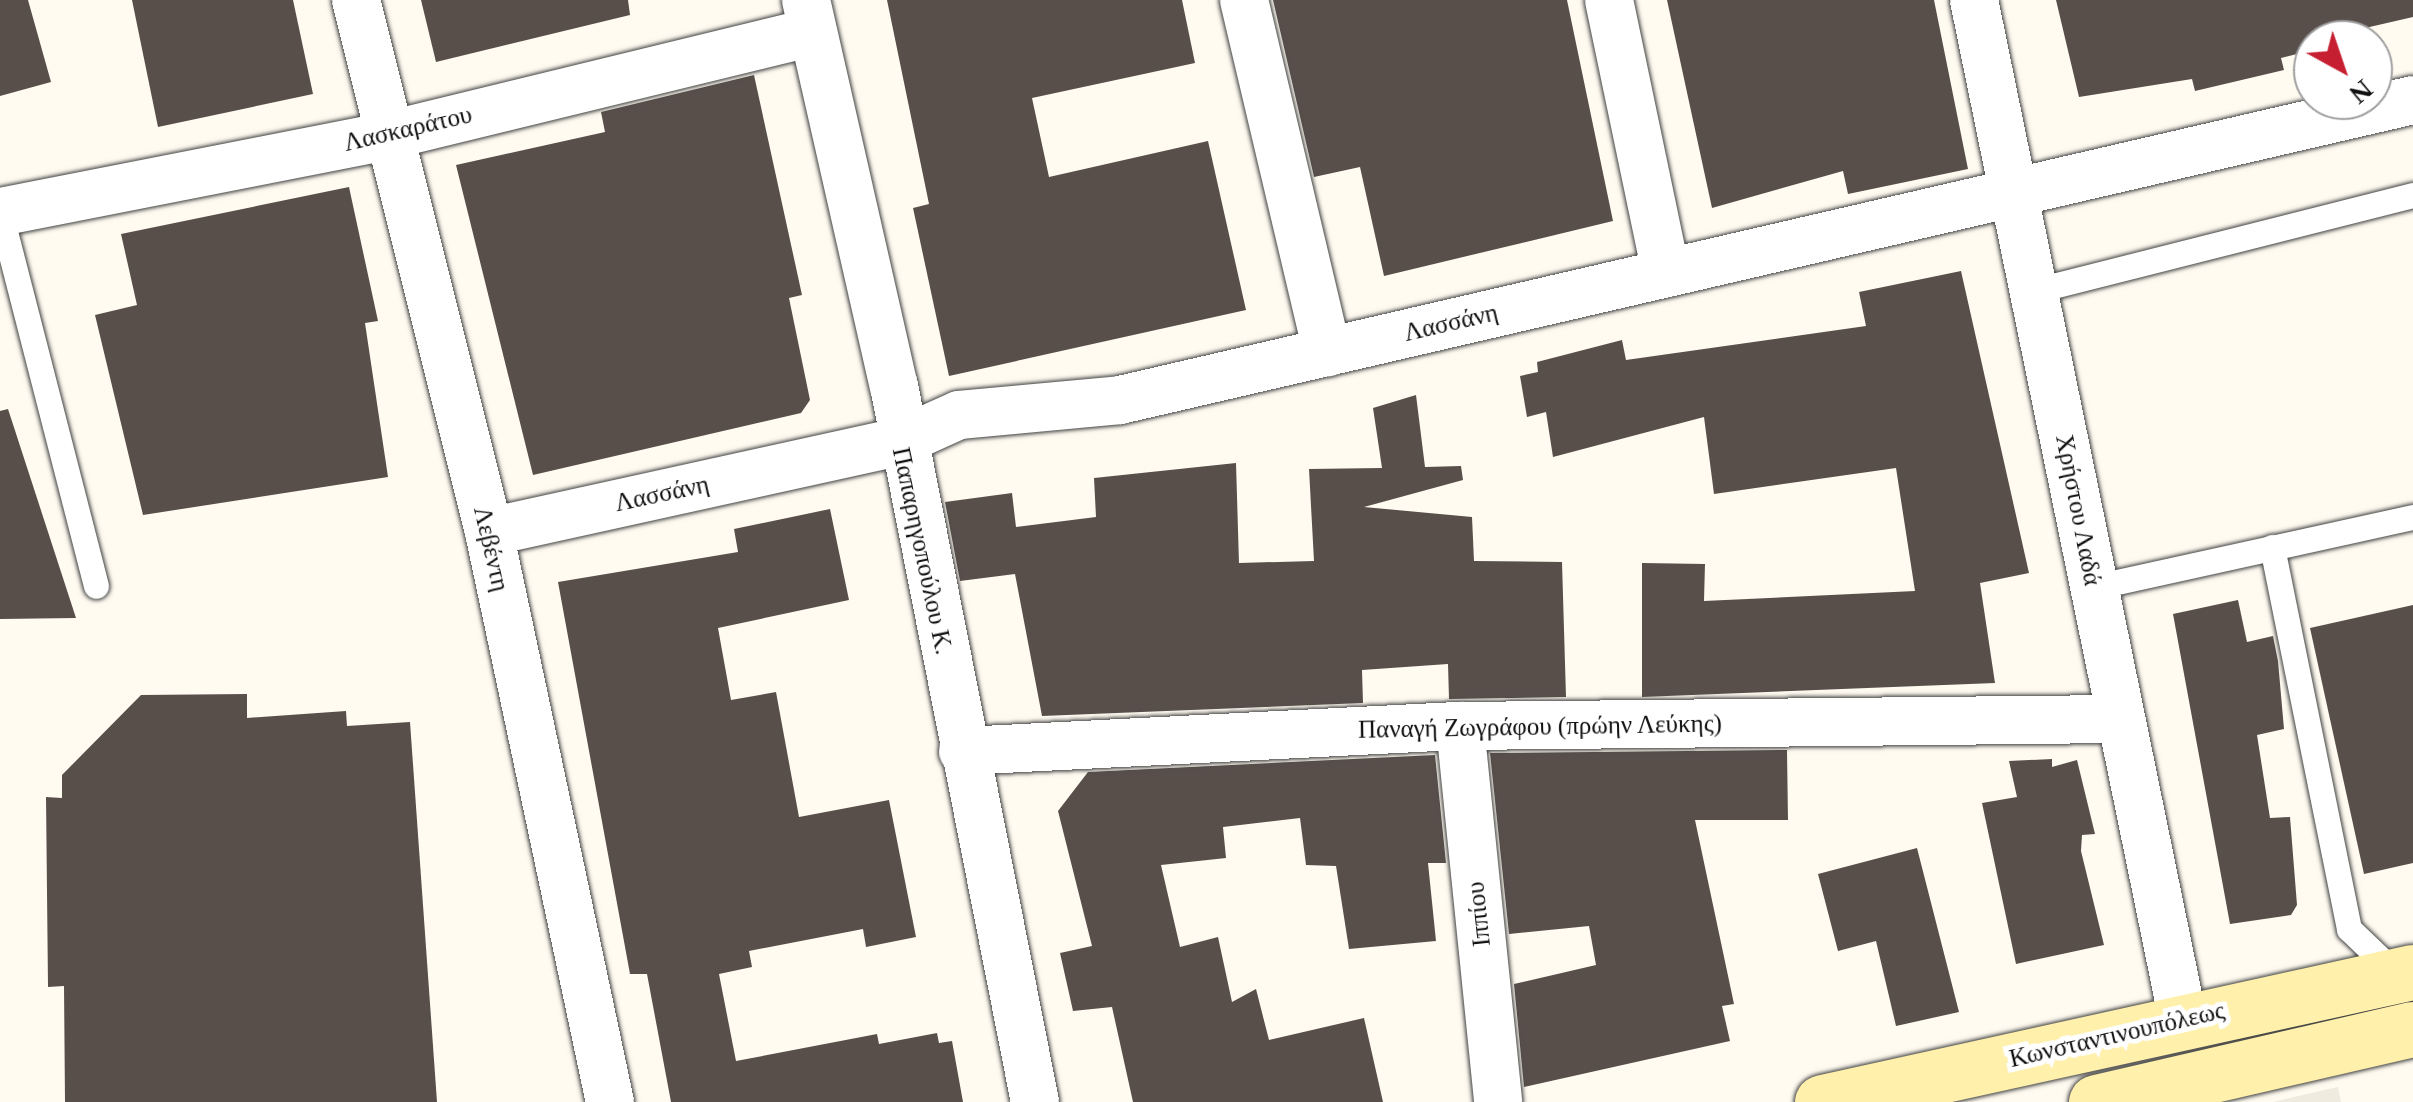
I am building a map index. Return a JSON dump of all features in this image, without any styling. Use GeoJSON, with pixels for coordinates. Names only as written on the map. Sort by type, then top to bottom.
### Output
{"type":"FeatureCollection","features":[{"type":"Feature","properties":{"kind":"main road","name":"Κωνσταντινουπόλεως"},"geometry":{"type":"LineString","coordinates":[[1822,1102],[2182,1020],[2408,987]]}},
{"type":"Feature","properties":{"kind":"main road"},"geometry":{"type":"LineString","coordinates":[[2096,1102],[2413,1029]]}},
{"type":"Feature","properties":{"kind":"street","name":"Λεβέντη"},"geometry":{"type":"LineString","coordinates":[[356,0],[386,136],[488,532],[610,1102]]}},
{"type":"Feature","properties":{"kind":"street"},"geometry":{"type":"LineString","coordinates":[[1244,0],[1327,352]]}},
{"type":"Feature","properties":{"kind":"street"},"geometry":{"type":"LineString","coordinates":[[1609,0],[1666,274]]}},
{"type":"Feature","properties":{"kind":"street","name":"Χρήστου Λαδά"},"geometry":{"type":"LineString","coordinates":[[1974,0],[2094,587],[2117,718],[2182,1020]]}},
{"type":"Feature","properties":{"kind":"street","name":"Λασκαράτου"},"geometry":{"type":"LineString","coordinates":[[0,212],[386,136],[810,16]]}},
{"type":"Feature","properties":{"kind":"street","name":"Παπαρηγοπούλου Κ."},"geometry":{"type":"LineString","coordinates":[[810,16],[1035,1102]]}},
{"type":"Feature","properties":{"kind":"street","name":"Λασσάνη"},"geometry":{"type":"LineString","coordinates":[[488,532],[899,442],[959,414],[1120,400],[2413,100]]}},
{"type":"Feature","properties":{"kind":"street","name":"Παναγή Ζωγράφου (πρώην Λεύκης)"},"geometry":{"type":"LineString","coordinates":[[963,750],[1460,726],[2117,718]]}},
{"type":"Feature","properties":{"kind":"street","name":"Ιππίου"},"geometry":{"type":"LineString","coordinates":[[1460,726],[1498,1102]]}},
{"type":"Feature","properties":{"kind":"lane"},"geometry":{"type":"LineString","coordinates":[[2033,291],[2413,195]]}},
{"type":"Feature","properties":{"kind":"lane"},"geometry":{"type":"LineString","coordinates":[[0,212],[96,586]]}},
{"type":"Feature","properties":{"kind":"lane"},"geometry":{"type":"LineString","coordinates":[[2094,587],[2413,517]]}},
{"type":"Feature","properties":{"kind":"lane"},"geometry":{"type":"LineString","coordinates":[[2272,547],[2349,929],[2408,987]]}},
{"type":"Feature","properties":{"kind":"shaded area"},"geometry":{"type":"Polygon","coordinates":[[[2338,1087],[2341,1102],[2273,1102],[2311,1093],[2338,1087]]]}},
{"type":"Feature","properties":{"kind":"building"},"geometry":{"type":"Polygon","coordinates":[[[0,0],[28,0],[51,82],[0,96],[0,0]]]}},
{"type":"Feature","properties":{"kind":"building"},"geometry":{"type":"Polygon","coordinates":[[[132,0],[293,0],[313,94],[158,127],[132,0]]]}},
{"type":"Feature","properties":{"kind":"building"},"geometry":{"type":"Polygon","coordinates":[[[421,0],[628,0],[630,15],[436,62],[421,0]]]}},
{"type":"Feature","properties":{"kind":"building"},"geometry":{"type":"Polygon","coordinates":[[[887,0],[1182,0],[1195,63],[1032,98],[1049,177],[1208,141],[1246,310],[949,376],[913,208],[929,204],[887,0]]]}},
{"type":"Feature","properties":{"kind":"building"},"geometry":{"type":"Polygon","coordinates":[[[1273,0],[1567,0],[1613,221],[1384,276],[1360,167],[1314,177],[1273,0]]]}},
{"type":"Feature","properties":{"kind":"building"},"geometry":{"type":"Polygon","coordinates":[[[1667,0],[1934,0],[1968,169],[1848,194],[1843,171],[1712,208],[1667,0]]]}},
{"type":"Feature","properties":{"kind":"building"},"geometry":{"type":"Polygon","coordinates":[[[2056,0],[2413,0],[2413,17],[2393,22],[2293,20],[2293,55],[2281,58],[2284,70],[2195,91],[2192,79],[2079,97],[2056,0]]]}},
{"type":"Feature","properties":{"kind":"building"},"geometry":{"type":"Polygon","coordinates":[[[754,75],[802,295],[789,298],[810,400],[801,413],[533,475],[456,165],[605,132],[601,112],[754,75]]]}},
{"type":"Feature","properties":{"kind":"building"},"geometry":{"type":"Polygon","coordinates":[[[349,187],[378,321],[365,323],[388,477],[143,515],[95,315],[137,305],[121,234],[349,187]]]}},
{"type":"Feature","properties":{"kind":"building"},"geometry":{"type":"Polygon","coordinates":[[[1961,271],[2029,573],[1980,583],[1995,683],[1642,697],[1642,563],[1705,564],[1704,601],[1915,591],[1896,468],[1714,494],[1704,417],[1553,457],[1546,412],[1527,417],[1520,376],[1538,372],[1537,362],[1622,340],[1626,360],[1866,326],[1859,292],[1961,271]]]}},
{"type":"Feature","properties":{"kind":"building"},"geometry":{"type":"Polygon","coordinates":[[[1416,395],[1425,467],[1461,466],[1463,480],[1364,507],[1472,517],[1474,561],[1562,562],[1566,697],[1449,699],[1448,664],[1362,670],[1363,703],[1042,716],[1015,574],[960,581],[945,502],[1012,493],[1016,527],[1096,517],[1094,478],[1236,463],[1239,563],[1314,561],[1309,469],[1382,468],[1373,408],[1416,395]]]}},
{"type":"Feature","properties":{"kind":"building"},"geometry":{"type":"Polygon","coordinates":[[[8,409],[76,618],[0,619],[0,411],[8,409]]]}},
{"type":"Feature","properties":{"kind":"building"},"geometry":{"type":"Polygon","coordinates":[[[830,509],[849,600],[718,628],[731,700],[776,692],[799,817],[889,800],[916,937],[866,947],[863,929],[749,951],[752,967],[719,974],[736,1061],[877,1034],[879,1044],[937,1033],[939,1043],[952,1041],[963,1102],[671,1102],[647,974],[630,974],[558,582],[738,552],[734,529],[830,509]]]}},
{"type":"Feature","properties":{"kind":"building"},"geometry":{"type":"Polygon","coordinates":[[[2238,600],[2247,642],[2273,636],[2278,661],[2284,729],[2257,735],[2270,818],[2290,817],[2297,905],[2291,915],[2230,924],[2173,614],[2238,600]]]}},
{"type":"Feature","properties":{"kind":"building"},"geometry":{"type":"Polygon","coordinates":[[[2413,605],[2413,863],[2364,874],[2310,628],[2413,605]]]}},
{"type":"Feature","properties":{"kind":"building"},"geometry":{"type":"Polygon","coordinates":[[[247,694],[247,718],[346,711],[347,726],[410,722],[437,1102],[65,1102],[64,986],[48,987],[46,797],[62,798],[62,775],[141,695],[247,694]]]}},
{"type":"Feature","properties":{"kind":"building"},"geometry":{"type":"Polygon","coordinates":[[[1787,750],[1788,820],[1695,820],[1734,1004],[1722,1006],[1730,1041],[1524,1087],[1514,984],[1596,965],[1589,926],[1509,934],[1490,753],[1787,750]]]}},
{"type":"Feature","properties":{"kind":"building"},"geometry":{"type":"Polygon","coordinates":[[[1435,755],[1446,863],[1428,863],[1436,941],[1349,949],[1336,866],[1306,865],[1300,818],[1223,827],[1226,858],[1161,865],[1180,947],[1218,937],[1232,1002],[1256,989],[1269,1040],[1364,1018],[1383,1102],[1133,1102],[1112,1007],[1073,1011],[1060,953],[1092,946],[1058,811],[1088,772],[1435,755]]]}},
{"type":"Feature","properties":{"kind":"building"},"geometry":{"type":"Polygon","coordinates":[[[2052,759],[2052,767],[2077,760],[2095,834],[2082,835],[2081,851],[2104,945],[2016,964],[1982,803],[2017,797],[2009,761],[2052,759]]]}},
{"type":"Feature","properties":{"kind":"building"},"geometry":{"type":"Polygon","coordinates":[[[1917,848],[1959,1012],[1896,1026],[1876,941],[1838,951],[1818,874],[1917,848]]]}}]}
